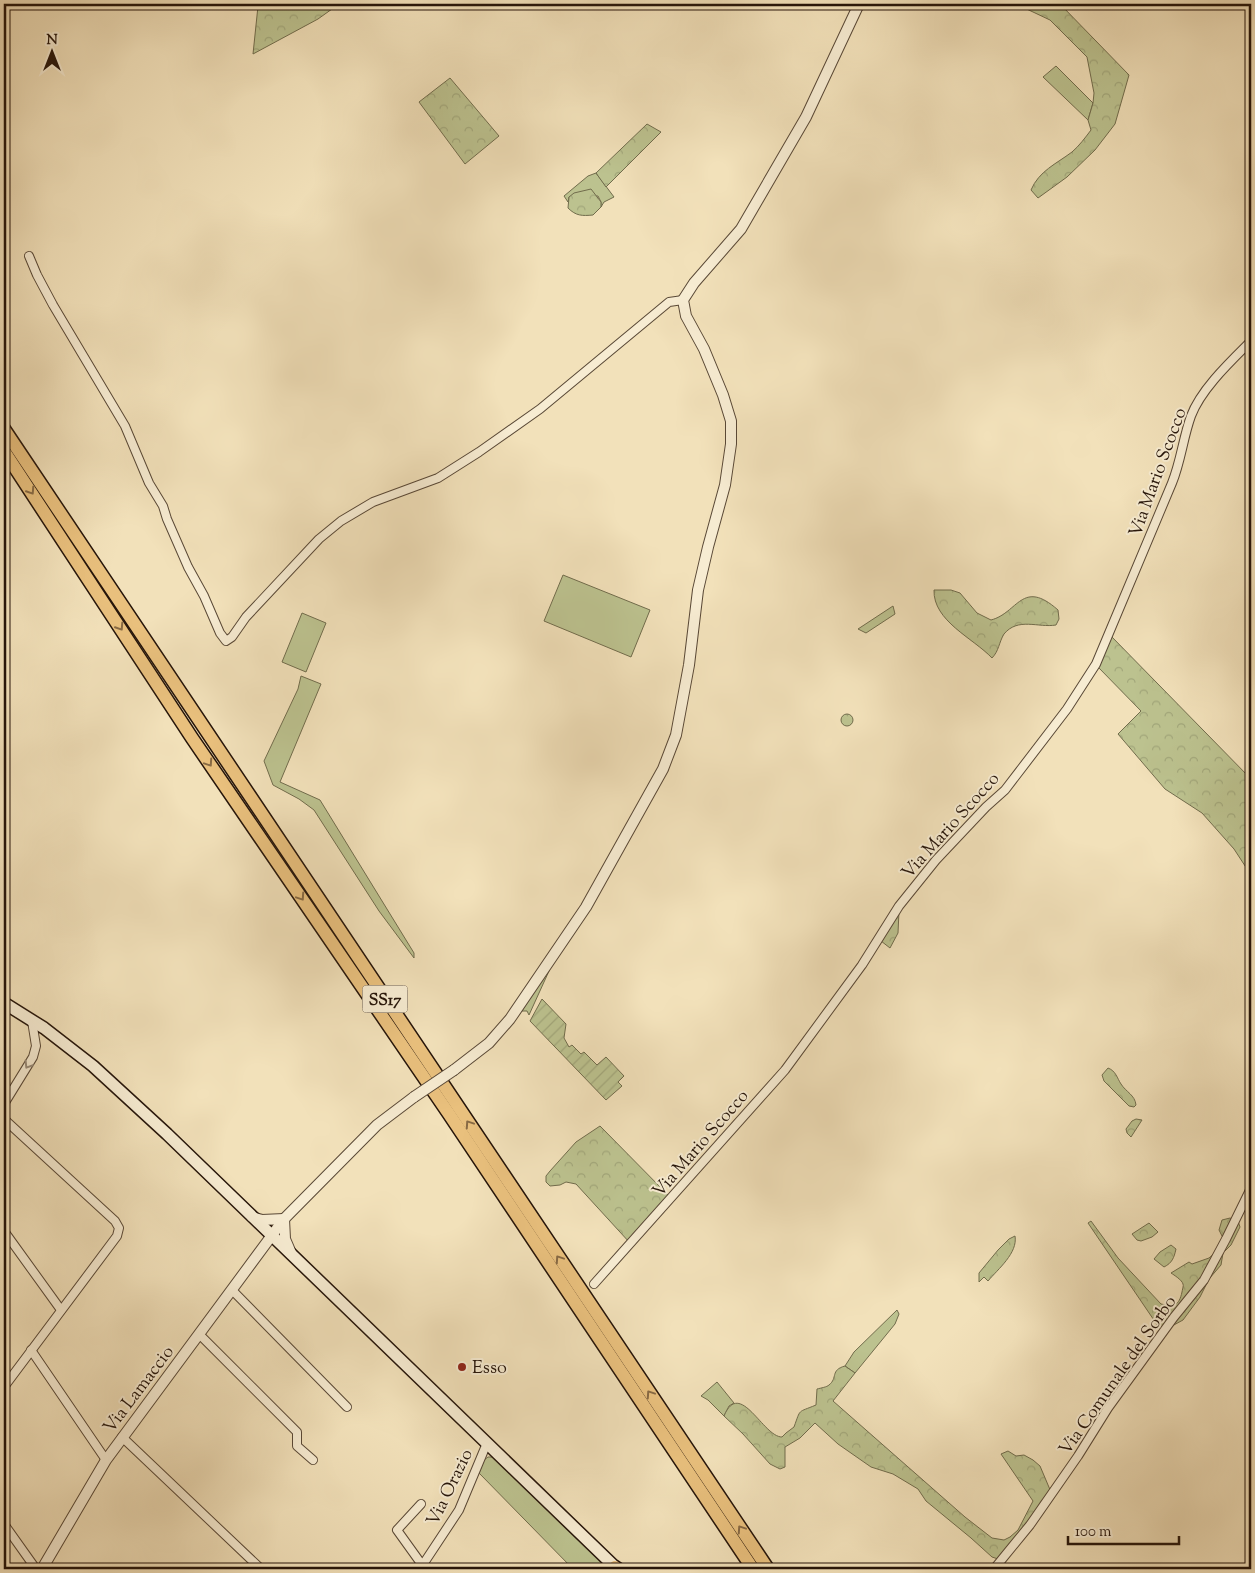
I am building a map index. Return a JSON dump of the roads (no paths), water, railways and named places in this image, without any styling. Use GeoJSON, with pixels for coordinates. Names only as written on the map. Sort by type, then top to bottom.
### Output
{"type":"FeatureCollection","features":[{"type":"Feature","properties":{"kind":"highway","name":"SS17"},"geometry":{"type":"LineString","coordinates":[[4,429],[768,1569]]}},
{"type":"Feature","properties":{"kind":"highway","name":"SS17"},"geometry":{"type":"LineString","coordinates":[[4,451],[198,746],[443,1106],[753,1569]]}},
{"type":"Feature","properties":{"kind":"main road"},"geometry":{"type":"LineString","coordinates":[[4,1004],[44,1028],[93,1066],[167,1134],[616,1568]]}},
{"type":"Feature","properties":{"kind":"street"},"geometry":{"type":"LineString","coordinates":[[29,256],[36,275],[124,426],[149,483],[163,506],[188,567],[204,596],[220,633],[226,640],[232,637],[246,616],[318,539],[341,521],[373,502],[438,478],[479,452],[540,409],[669,302],[683,300],[694,283],[741,229],[806,117],[859,4]]}},
{"type":"Feature","properties":{"kind":"street","name":"Via Lamaccio"},"geometry":{"type":"LineString","coordinates":[[42,1569],[106,1460],[284,1220],[377,1125],[489,1043],[510,1020],[586,907],[663,769],[676,735],[689,665],[698,590],[725,485],[731,444],[730,421],[723,395],[704,349],[686,316],[683,300]]}},
{"type":"Feature","properties":{"kind":"street","name":"Via Mario Scocco"},"geometry":{"type":"LineString","coordinates":[[594,1284],[784,1070],[862,965],[898,906],[936,860],[986,806],[1005,790],[1080,690],[1096,664],[1179,466],[1192,415],[1205,392],[1251,341]]}},
{"type":"Feature","properties":{"kind":"street"},"geometry":{"type":"LineString","coordinates":[[4,1104],[33,1057],[36,1046],[32,1021]]}},
{"type":"Feature","properties":{"kind":"street"},"geometry":{"type":"LineString","coordinates":[[4,1120],[120,1228],[117,1236],[4,1387]]}},
{"type":"Feature","properties":{"kind":"street","name":"Via Comunale del Sorbo"},"geometry":{"type":"LineString","coordinates":[[994,1569],[1030,1525],[1078,1456],[1108,1408],[1174,1317],[1204,1280],[1251,1188]]}},
{"type":"Feature","properties":{"kind":"street"},"geometry":{"type":"LineString","coordinates":[[252,1217],[262,1220],[284,1220],[285,1238],[291,1254]]}},
{"type":"Feature","properties":{"kind":"street"},"geometry":{"type":"LineString","coordinates":[[4,1231],[61,1310]]}},
{"type":"Feature","properties":{"kind":"street"},"geometry":{"type":"LineString","coordinates":[[232,1290],[347,1407]]}},
{"type":"Feature","properties":{"kind":"street"},"geometry":{"type":"LineString","coordinates":[[199,1334],[297,1432],[297,1446],[313,1460]]}},
{"type":"Feature","properties":{"kind":"street"},"geometry":{"type":"LineString","coordinates":[[31,1350],[106,1460]]}},
{"type":"Feature","properties":{"kind":"street"},"geometry":{"type":"LineString","coordinates":[[122,1437],[260,1569]]}},
{"type":"Feature","properties":{"kind":"street","name":"Via Orazio"},"geometry":{"type":"LineString","coordinates":[[422,1568],[458,1510],[487,1443]]}},
{"type":"Feature","properties":{"kind":"street"},"geometry":{"type":"LineString","coordinates":[[421,1504],[397,1530],[422,1568]]}},
{"type":"Feature","properties":{"kind":"street"},"geometry":{"type":"LineString","coordinates":[[4,1524],[36,1569]]}},
{"type":"Feature","properties":{"kind":"place","name":"Esso"},"geometry":{"type":"Point","coordinates":[462,1367]}}]}
